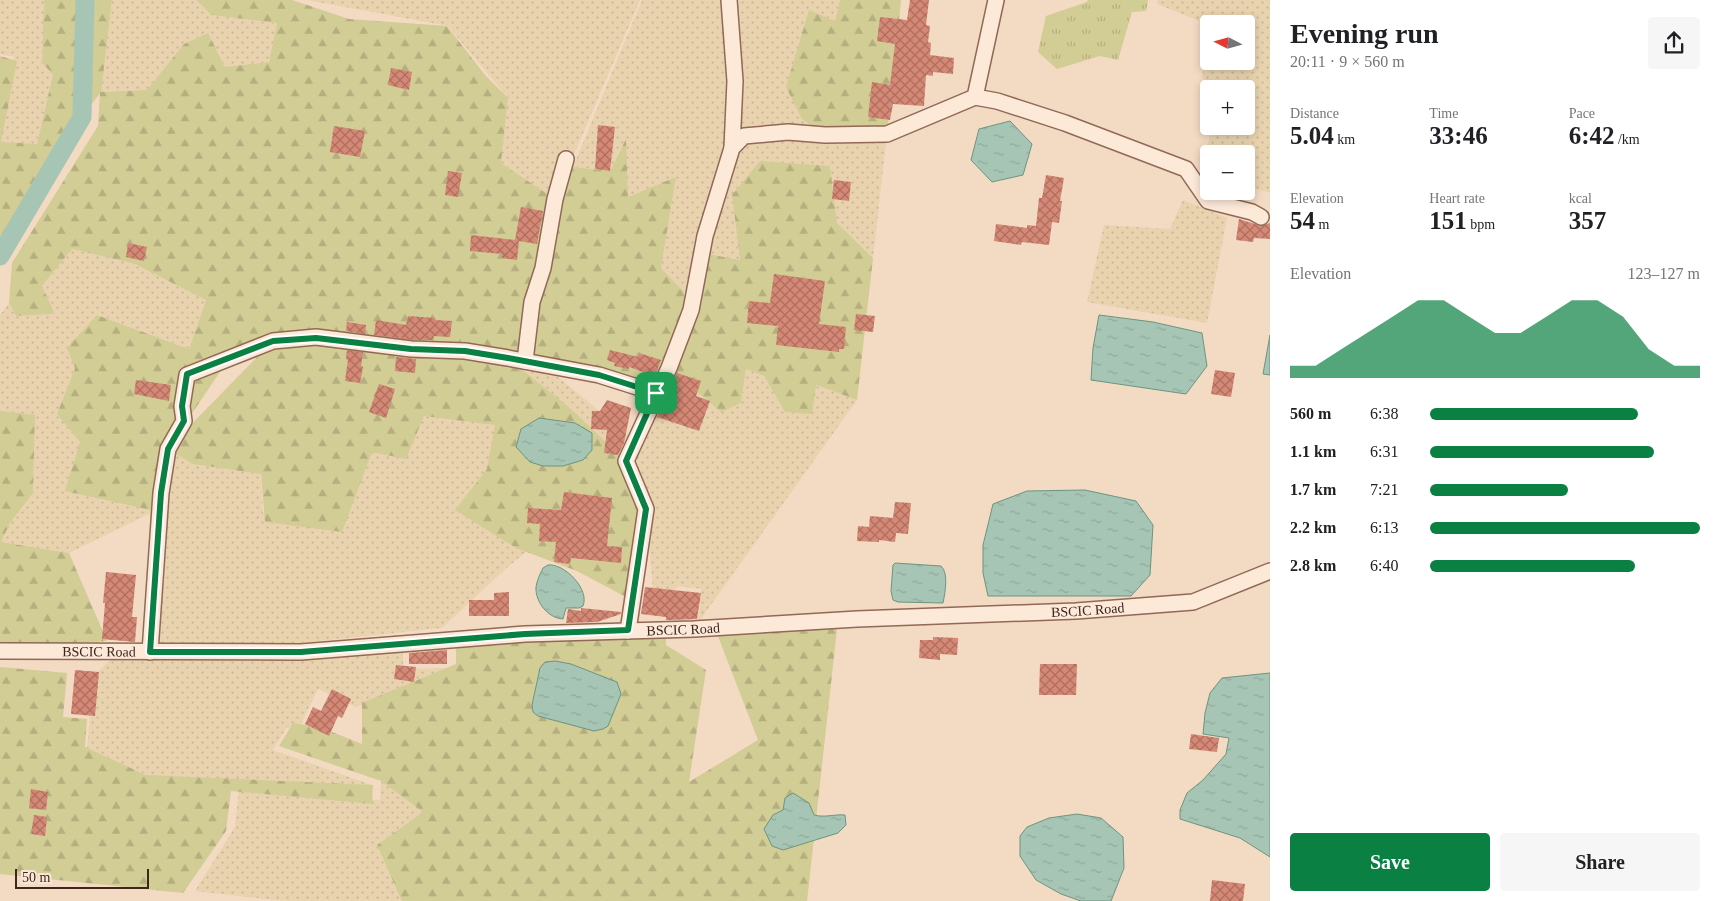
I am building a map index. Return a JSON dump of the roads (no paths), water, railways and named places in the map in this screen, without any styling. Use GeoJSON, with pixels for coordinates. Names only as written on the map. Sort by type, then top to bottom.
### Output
{"type":"FeatureCollection","features":[{"type":"Feature","properties":{"kind":"street"},"geometry":{"type":"LineString","coordinates":[[628,630],[646,509],[626,461],[669,368],[691,310],[705,236],[732,148],[735,80],[729,0]]}},
{"type":"Feature","properties":{"kind":"street"},"geometry":{"type":"LineString","coordinates":[[975,97],[996,0]]}},
{"type":"Feature","properties":{"kind":"street"},"geometry":{"type":"LineString","coordinates":[[732,148],[744,136],[788,132],[825,135],[888,134],[975,97],[997,101],[1065,123],[1186,170],[1208,200],[1252,212],[1261,217]]}},
{"type":"Feature","properties":{"kind":"street"},"geometry":{"type":"LineString","coordinates":[[525,361],[532,302],[543,268],[555,200],[566,159]]}},
{"type":"Feature","properties":{"kind":"street"},"geometry":{"type":"LineString","coordinates":[[150,652],[161,493],[168,449],[184,421],[182,406],[187,374],[273,341],[316,338],[411,349],[465,351],[599,375],[656,393]]}},
{"type":"Feature","properties":{"kind":"street","name":"BSCIC Road"},"geometry":{"type":"LineString","coordinates":[[0,651],[301,652],[525,634],[1076,611],[1192,602],[1270,571]]}},
{"type":"Feature","properties":{"kind":"water"},"geometry":{"type":"Polygon","coordinates":[[[1010,121],[1032,144],[1023,175],[992,182],[971,160],[979,129],[1010,121]]]}},
{"type":"Feature","properties":{"kind":"water"},"geometry":{"type":"Polygon","coordinates":[[[1099,315],[1153,322],[1202,333],[1207,366],[1186,394],[1091,380],[1093,348],[1099,315]]]}},
{"type":"Feature","properties":{"kind":"water"},"geometry":{"type":"Polygon","coordinates":[[[1270,335],[1270,375],[1263,374],[1270,335]]]}},
{"type":"Feature","properties":{"kind":"water"},"geometry":{"type":"Polygon","coordinates":[[[539,418],[575,423],[592,433],[592,450],[583,460],[563,466],[543,466],[530,462],[516,447],[521,429],[539,418]]]}},
{"type":"Feature","properties":{"kind":"water"},"geometry":{"type":"Polygon","coordinates":[[[1085,490],[1136,501],[1153,525],[1150,575],[1131,596],[988,596],[983,573],[983,545],[993,504],[1027,491],[1085,490]]]}},
{"type":"Feature","properties":{"kind":"water"},"geometry":{"type":"Polygon","coordinates":[[[895,563],[941,566],[946,578],[943,603],[898,602],[893,600],[891,591],[893,565],[895,563]]]}},
{"type":"Feature","properties":{"kind":"water"},"geometry":{"type":"Polygon","coordinates":[[[548,565],[554,565],[568,573],[574,578],[583,592],[583,606],[579,608],[566,608],[563,619],[552,616],[540,603],[536,593],[537,582],[543,568],[548,565]]]}},
{"type":"Feature","properties":{"kind":"water"},"geometry":{"type":"Polygon","coordinates":[[[555,661],[571,664],[617,682],[621,694],[608,726],[594,731],[538,716],[533,712],[532,705],[540,668],[545,662],[555,661]]]}},
{"type":"Feature","properties":{"kind":"water"},"geometry":{"type":"Polygon","coordinates":[[[1270,673],[1270,857],[1240,838],[1180,819],[1180,810],[1187,793],[1203,780],[1226,754],[1229,738],[1203,734],[1205,713],[1210,693],[1222,678],[1270,673]]]}},
{"type":"Feature","properties":{"kind":"water"},"geometry":{"type":"Polygon","coordinates":[[[793,793],[809,803],[814,815],[845,815],[846,825],[838,833],[783,850],[772,846],[764,829],[773,815],[783,810],[785,798],[793,793]]]}},
{"type":"Feature","properties":{"kind":"water"},"geometry":{"type":"Polygon","coordinates":[[[1077,814],[1101,818],[1123,837],[1124,868],[1111,901],[1081,901],[1061,894],[1036,880],[1020,856],[1020,836],[1027,827],[1049,818],[1077,814]]]}},
{"type":"Feature","properties":{"kind":"waterway"},"geometry":{"type":"LineString","coordinates":[[0,256],[82,117],[85,0]]}}]}
